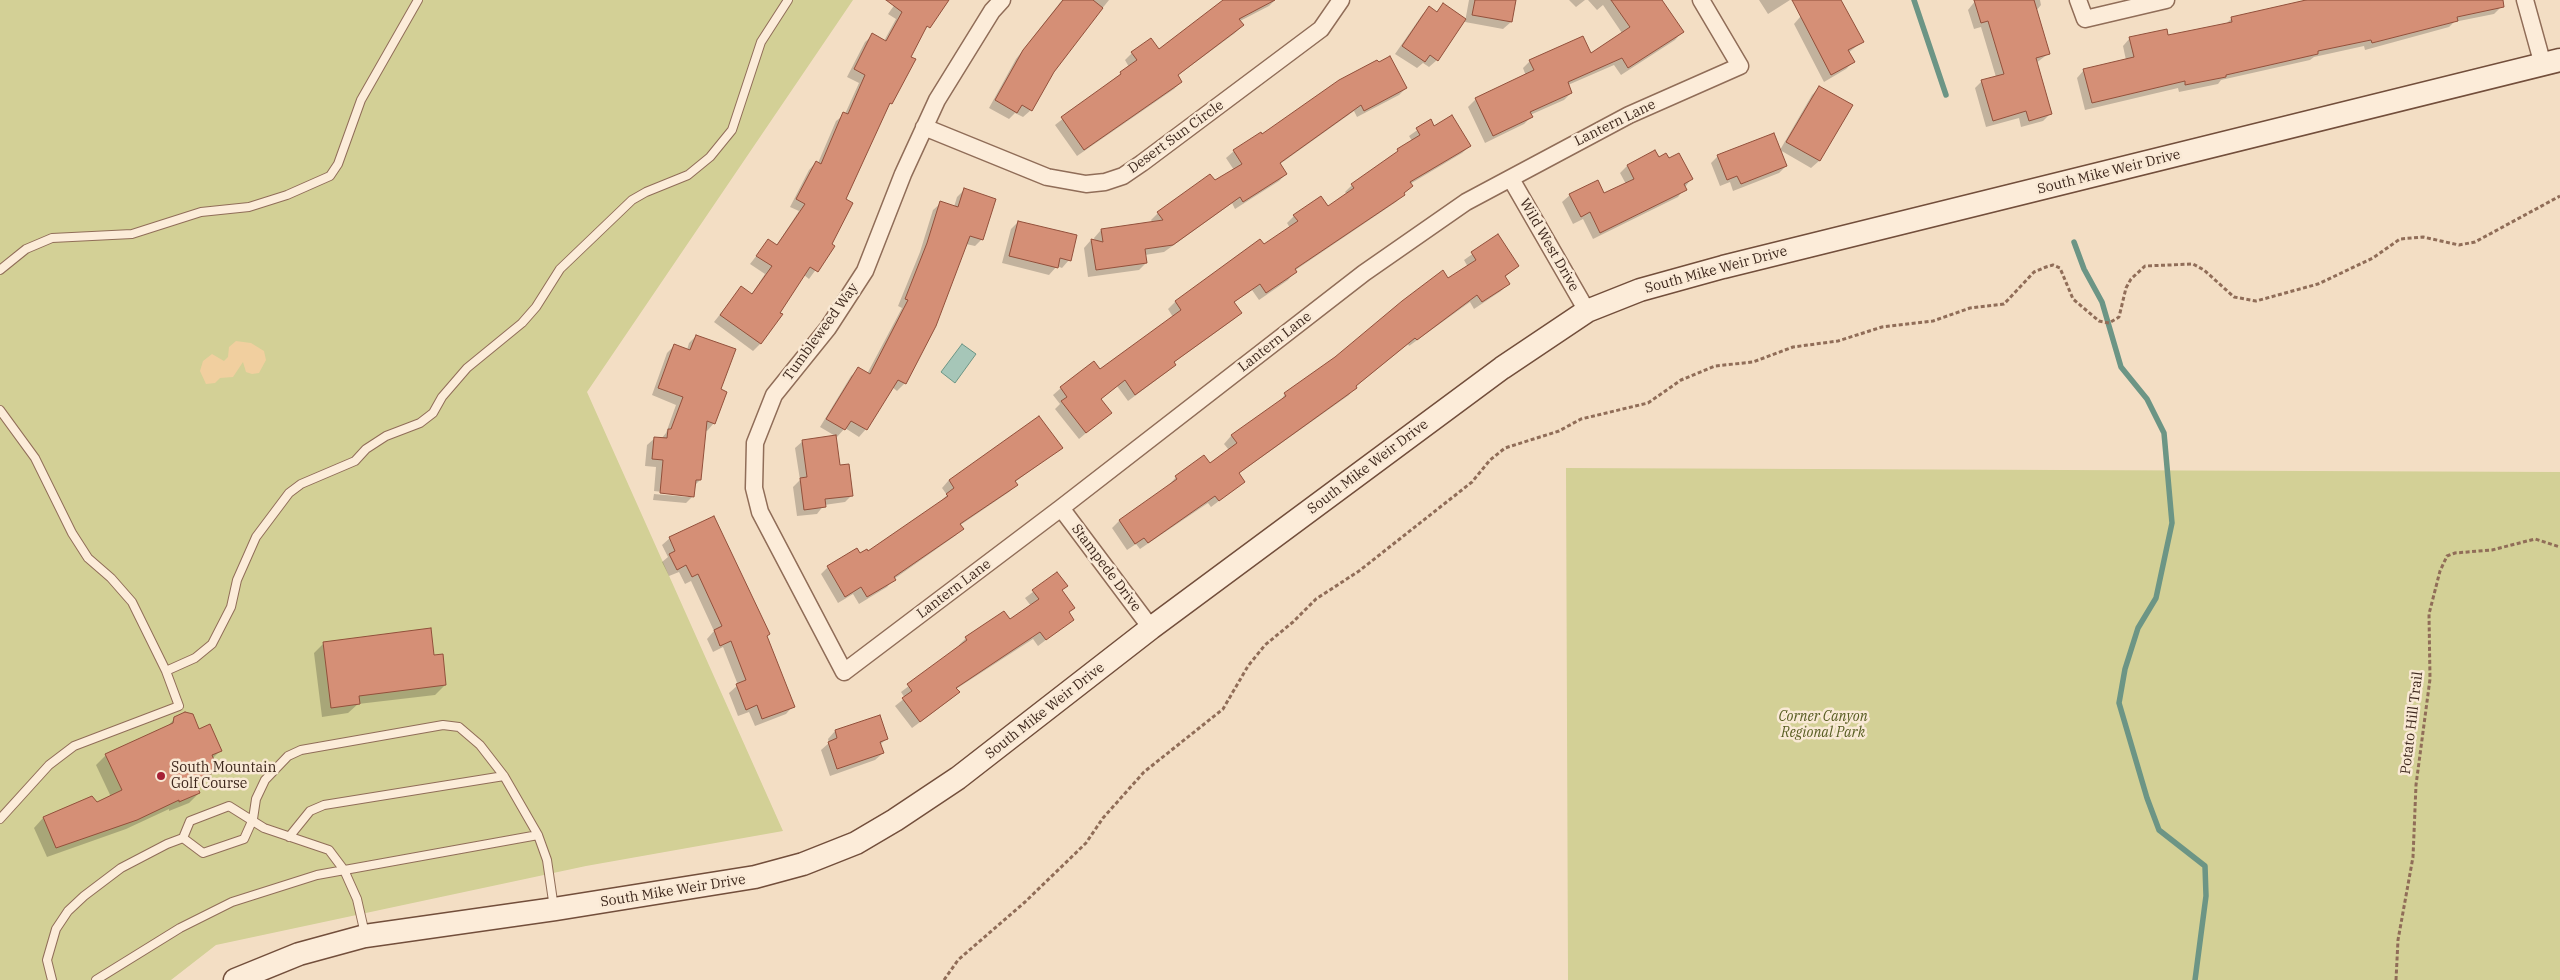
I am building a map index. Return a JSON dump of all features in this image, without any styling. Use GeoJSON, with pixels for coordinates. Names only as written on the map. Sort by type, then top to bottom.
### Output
{"type":"FeatureCollection","features":[{"type":"Feature","properties":{"kind":"street","name":"Tumbleweed Way"},"geometry":{"type":"LineString","coordinates":[[844,672],[760,512],[754,488],[755,443],[774,394],[828,328],[865,271],[924,127],[937,100],[992,11],[1002,0]]}},
{"type":"Feature","properties":{"kind":"street","name":"Desert Sun Circle"},"geometry":{"type":"LineString","coordinates":[[924,127],[1046,177],[1086,184],[1104,182],[1123,176],[1142,163],[1321,29],[1341,0]]}},
{"type":"Feature","properties":{"kind":"street","name":"Lantern Lane"},"geometry":{"type":"LineString","coordinates":[[844,672],[1061,508],[1364,273],[1466,202],[1629,115],[1740,66],[1701,0]]}},
{"type":"Feature","properties":{"kind":"street"},"geometry":{"type":"LineString","coordinates":[[2078,0],[2085,19],[2166,0]]}},
{"type":"Feature","properties":{"kind":"street"},"geometry":{"type":"LineString","coordinates":[[2525,0],[2552,62]]}},
{"type":"Feature","properties":{"kind":"street","name":"South Mike Weir Drive"},"geometry":{"type":"LineString","coordinates":[[235,980],[299,954],[365,936],[555,909],[755,877],[803,864],[856,842],[895,820],[958,778],[1151,628],[1502,368],[1587,310],[1640,290],[1722,267],[2552,62]]}},
{"type":"Feature","properties":{"kind":"street","name":"Wild West Drive"},"geometry":{"type":"LineString","coordinates":[[1512,179],[1587,310]]}},
{"type":"Feature","properties":{"kind":"street","name":"Stampede Drive"},"geometry":{"type":"LineString","coordinates":[[1061,508],[1151,628]]}},
{"type":"Feature","properties":{"kind":"lane"},"geometry":{"type":"LineString","coordinates":[[0,270],[26,249],[52,238],[132,234],[201,212],[249,207],[287,195],[330,176],[338,164],[361,100],[418,0]]}},
{"type":"Feature","properties":{"kind":"lane"},"geometry":{"type":"LineString","coordinates":[[166,671],[196,658],[212,644],[230,608],[237,580],[256,537],[289,493],[300,484],[355,461],[366,449],[386,436],[420,423],[434,412],[442,397],[467,368],[522,323],[536,307],[560,269],[632,200],[646,192],[688,175],[723,143],[738,118],[761,42],[788,0]]}},
{"type":"Feature","properties":{"kind":"lane"},"geometry":{"type":"LineString","coordinates":[[0,410],[35,458],[72,533],[88,558],[111,578],[132,602],[166,671],[179,706],[74,746],[49,765],[0,819]]}},
{"type":"Feature","properties":{"kind":"lane"},"geometry":{"type":"LineString","coordinates":[[184,838],[203,853],[244,839],[253,820],[256,799],[264,780],[288,756],[301,750],[443,726],[459,727],[480,745],[504,776],[538,835],[547,860],[555,909]]}},
{"type":"Feature","properties":{"kind":"lane"},"geometry":{"type":"LineString","coordinates":[[289,837],[310,811],[324,805],[504,776]]}},
{"type":"Feature","properties":{"kind":"lane"},"geometry":{"type":"LineString","coordinates":[[52,980],[47,960],[49,947],[56,929],[68,911],[102,880],[121,868],[184,838],[190,821],[229,806],[264,828],[329,850],[344,870],[357,899],[365,936]]}},
{"type":"Feature","properties":{"kind":"lane"},"geometry":{"type":"LineString","coordinates":[[96,980],[180,928],[232,902],[317,875],[538,835]]}},
{"type":"Feature","properties":{"kind":"path"},"geometry":{"type":"LineString","coordinates":[[944,980],[958,960],[1025,902],[1086,842],[1103,818],[1144,772],[1223,709],[1248,666],[1265,645],[1293,622],[1316,599],[1359,571],[1472,482],[1490,460],[1505,448],[1559,431],[1580,419],[1648,403],[1681,380],[1715,366],[1753,362],[1793,347],[1838,341],[1882,327],[1933,321],[1970,308],[2004,304],[2034,272],[2052,265],[2060,268],[2073,299],[2099,321],[2109,323],[2119,317],[2126,288],[2131,279],[2145,266],[2193,264],[2204,270],[2234,297],[2256,301],[2318,284],[2372,258],[2400,239],[2423,237],[2459,245],[2475,242],[2560,196]]}},
{"type":"Feature","properties":{"kind":"path","name":"Potato Hill Trail"},"geometry":{"type":"LineString","coordinates":[[2396,980],[2398,940],[2413,857],[2416,786],[2430,679],[2429,614],[2440,571],[2451,554],[2492,550],[2535,538],[2560,547]]}},
{"type":"Feature","properties":{"kind":"green space","name":"South Mountain Golf Course"},"geometry":{"type":"Polygon","coordinates":[[[0,0],[853,0],[587,392],[783,831],[586,866],[216,945],[171,980],[0,980],[0,0]]]}},
{"type":"Feature","properties":{"kind":"green space","name":"Corner Canyon Regional Park"},"geometry":{"type":"Polygon","coordinates":[[[1566,468],[2560,472],[2560,980],[1568,980],[1566,468]]]}},
{"type":"Feature","properties":{"kind":"sand"},"geometry":{"type":"Polygon","coordinates":[[[236,341],[251,343],[264,351],[266,360],[259,373],[252,374],[246,372],[243,362],[233,377],[220,378],[215,383],[206,384],[200,371],[203,361],[212,354],[224,361],[228,357],[229,347],[236,341]]]}},
{"type":"Feature","properties":{"kind":"shaded area"},"geometry":{"type":"Polygon","coordinates":[[[962,344],[976,354],[955,383],[941,372],[962,344]]]}},
{"type":"Feature","properties":{"kind":"building"},"geometry":{"type":"Polygon","coordinates":[[[886,0],[949,0],[930,28],[927,26],[911,57],[916,59],[892,104],[890,103],[846,199],[853,203],[832,244],[835,246],[818,272],[810,267],[780,313],[783,314],[761,344],[720,315],[741,286],[752,294],[772,266],[756,256],[768,239],[777,245],[805,204],[796,199],[816,161],[821,164],[843,112],[848,114],[865,75],[854,69],[872,33],[886,41],[902,12],[886,0]]]}},
{"type":"Feature","properties":{"kind":"building"},"geometry":{"type":"Polygon","coordinates":[[[1063,0],[1093,0],[1103,8],[1054,72],[1032,111],[1022,105],[1017,113],[995,100],[1023,50],[1063,0]]]}},
{"type":"Feature","properties":{"kind":"building"},"geometry":{"type":"Polygon","coordinates":[[[1223,0],[1275,0],[1239,19],[1244,25],[1178,75],[1182,82],[1084,150],[1061,117],[1121,74],[1120,72],[1137,60],[1131,52],[1151,38],[1159,49],[1223,0]]]}},
{"type":"Feature","properties":{"kind":"building"},"geometry":{"type":"Polygon","coordinates":[[[1475,0],[1516,0],[1512,22],[1472,15],[1475,0]]]}},
{"type":"Feature","properties":{"kind":"building"},"geometry":{"type":"Polygon","coordinates":[[[1611,0],[1662,0],[1684,32],[1628,68],[1622,58],[1568,82],[1572,93],[1530,112],[1533,117],[1493,136],[1475,98],[1534,70],[1529,60],[1583,36],[1591,53],[1630,27],[1611,0]]]}},
{"type":"Feature","properties":{"kind":"building"},"geometry":{"type":"Polygon","coordinates":[[[1792,0],[1841,0],[1864,42],[1848,50],[1855,62],[1831,75],[1792,0]]]}},
{"type":"Feature","properties":{"kind":"building"},"geometry":{"type":"Polygon","coordinates":[[[1974,0],[2034,0],[2050,54],[2036,58],[2052,114],[2029,121],[2026,111],[1993,121],[1981,80],[2004,74],[1988,21],[1981,23],[1974,0]]]}},
{"type":"Feature","properties":{"kind":"building"},"geometry":{"type":"Polygon","coordinates":[[[2306,0],[2503,0],[2504,7],[2457,17],[2458,21],[2372,43],[2371,40],[2318,51],[2318,54],[2226,75],[2226,77],[2185,85],[2185,81],[2092,103],[2083,69],[2134,57],[2129,37],[2167,29],[2168,35],[2232,22],[2231,17],[2306,0]]]}},
{"type":"Feature","properties":{"kind":"building"},"geometry":{"type":"Polygon","coordinates":[[[1443,3],[1466,19],[1438,61],[1430,55],[1425,62],[1402,46],[1429,6],[1437,12],[1443,3]]]}},
{"type":"Feature","properties":{"kind":"building"},"geometry":{"type":"Polygon","coordinates":[[[1390,56],[1407,88],[1364,111],[1361,105],[1280,163],[1287,174],[1243,202],[1240,197],[1173,245],[1145,249],[1147,263],[1096,270],[1091,239],[1103,242],[1101,229],[1163,220],[1157,212],[1210,174],[1215,180],[1242,164],[1233,150],[1261,132],[1262,134],[1339,80],[1377,60],[1379,62],[1390,56]]]}},
{"type":"Feature","properties":{"kind":"building"},"geometry":{"type":"Polygon","coordinates":[[[1819,86],[1853,105],[1820,161],[1786,142],[1819,86]]]}},
{"type":"Feature","properties":{"kind":"building"},"geometry":{"type":"Polygon","coordinates":[[[1452,115],[1471,146],[1410,182],[1413,186],[1404,193],[1405,195],[1295,269],[1297,272],[1266,293],[1260,284],[1234,302],[1242,313],[1174,362],[1176,365],[1135,395],[1125,380],[1101,399],[1112,413],[1086,433],[1061,401],[1067,397],[1060,387],[1094,361],[1100,369],[1181,310],[1175,301],[1260,239],[1264,244],[1298,221],[1293,215],[1321,196],[1328,206],[1354,188],[1351,184],[1398,151],[1397,149],[1420,135],[1416,128],[1431,119],[1434,126],[1452,115]]]}},
{"type":"Feature","properties":{"kind":"building"},"geometry":{"type":"Polygon","coordinates":[[[1774,133],[1787,166],[1741,184],[1737,176],[1727,180],[1717,155],[1774,133]]]}},
{"type":"Feature","properties":{"kind":"building"},"geometry":{"type":"Polygon","coordinates":[[[1655,150],[1659,157],[1666,153],[1669,158],[1679,153],[1693,179],[1684,184],[1687,190],[1600,233],[1590,212],[1581,217],[1569,194],[1598,180],[1604,193],[1634,179],[1627,165],[1655,150]]]}},
{"type":"Feature","properties":{"kind":"building"},"geometry":{"type":"Polygon","coordinates":[[[964,188],[996,199],[983,240],[970,236],[936,326],[906,384],[898,380],[867,430],[851,421],[845,430],[826,419],[858,367],[870,374],[908,300],[905,299],[927,243],[940,201],[958,207],[964,188]]]}},
{"type":"Feature","properties":{"kind":"building"},"geometry":{"type":"Polygon","coordinates":[[[1018,221],[1077,235],[1071,261],[1060,258],[1058,268],[1009,256],[1018,221]]]}},
{"type":"Feature","properties":{"kind":"building"},"geometry":{"type":"Polygon","coordinates":[[[1498,234],[1519,266],[1505,276],[1510,284],[1482,302],[1477,295],[1417,340],[1415,338],[1356,386],[1357,388],[1239,473],[1245,482],[1219,501],[1215,496],[1148,543],[1144,538],[1135,544],[1119,520],[1177,479],[1175,476],[1204,455],[1210,463],[1237,443],[1231,435],[1286,396],[1284,393],[1335,357],[1402,301],[1443,270],[1448,278],[1476,260],[1471,252],[1498,234]]]}},
{"type":"Feature","properties":{"kind":"building"},"geometry":{"type":"Polygon","coordinates":[[[696,335],[736,349],[721,389],[727,392],[715,424],[707,421],[701,480],[696,480],[694,497],[660,493],[663,460],[652,459],[654,437],[667,438],[668,429],[671,429],[683,397],[658,388],[674,344],[690,350],[696,335]]]}},
{"type":"Feature","properties":{"kind":"building"},"geometry":{"type":"Polygon","coordinates":[[[1039,416],[1063,448],[1015,481],[1018,485],[960,524],[964,529],[894,577],[896,580],[867,597],[861,587],[845,597],[827,566],[857,548],[860,553],[867,549],[868,551],[948,496],[946,494],[954,488],[949,480],[1039,416]]]}},
{"type":"Feature","properties":{"kind":"building"},"geometry":{"type":"Polygon","coordinates":[[[836,435],[840,465],[849,464],[853,496],[825,499],[826,507],[804,510],[800,478],[807,477],[802,440],[836,435]]]}},
{"type":"Feature","properties":{"kind":"building"},"geometry":{"type":"Polygon","coordinates":[[[714,516],[770,634],[767,636],[795,707],[762,719],[757,705],[746,710],[736,684],[746,680],[731,641],[720,646],[714,630],[722,626],[698,574],[692,577],[686,565],[677,570],[669,554],[675,551],[669,537],[714,516]]]}},
{"type":"Feature","properties":{"kind":"building"},"geometry":{"type":"Polygon","coordinates":[[[1057,572],[1068,586],[1062,590],[1075,608],[1069,612],[1074,620],[1046,640],[1040,632],[956,688],[960,692],[920,722],[902,698],[912,691],[907,684],[967,640],[965,637],[1004,611],[1010,619],[1039,599],[1032,590],[1057,572]]]}},
{"type":"Feature","properties":{"kind":"building"},"geometry":{"type":"Polygon","coordinates":[[[431,628],[434,655],[443,654],[446,685],[359,696],[360,704],[331,708],[323,642],[431,628]]]}},
{"type":"Feature","properties":{"kind":"building","name":"South Mountain Golf Course"},"geometry":{"type":"Polygon","coordinates":[[[185,712],[193,714],[199,729],[210,724],[222,751],[212,755],[218,770],[195,782],[200,793],[179,802],[179,800],[137,820],[56,848],[43,817],[92,796],[97,802],[122,790],[105,754],[173,723],[174,717],[185,712]]]}},
{"type":"Feature","properties":{"kind":"building"},"geometry":{"type":"Polygon","coordinates":[[[880,715],[888,739],[880,742],[884,753],[837,769],[828,742],[837,738],[835,730],[880,715]]]}},
{"type":"Feature","properties":{"kind":"waterway"},"geometry":{"type":"LineString","coordinates":[[1914,0],[1946,95]]}},
{"type":"Feature","properties":{"kind":"waterway"},"geometry":{"type":"LineString","coordinates":[[2074,242],[2084,269],[2102,302],[2121,367],[2147,399],[2164,433],[2172,523],[2156,598],[2138,628],[2125,669],[2119,703],[2147,798],[2159,830],[2205,866],[2206,896],[2195,980]]}},
{"type":"Feature","properties":{"kind":"place","name":"South Mountain Golf Course"},"geometry":{"type":"Point","coordinates":[161,776]}}]}
